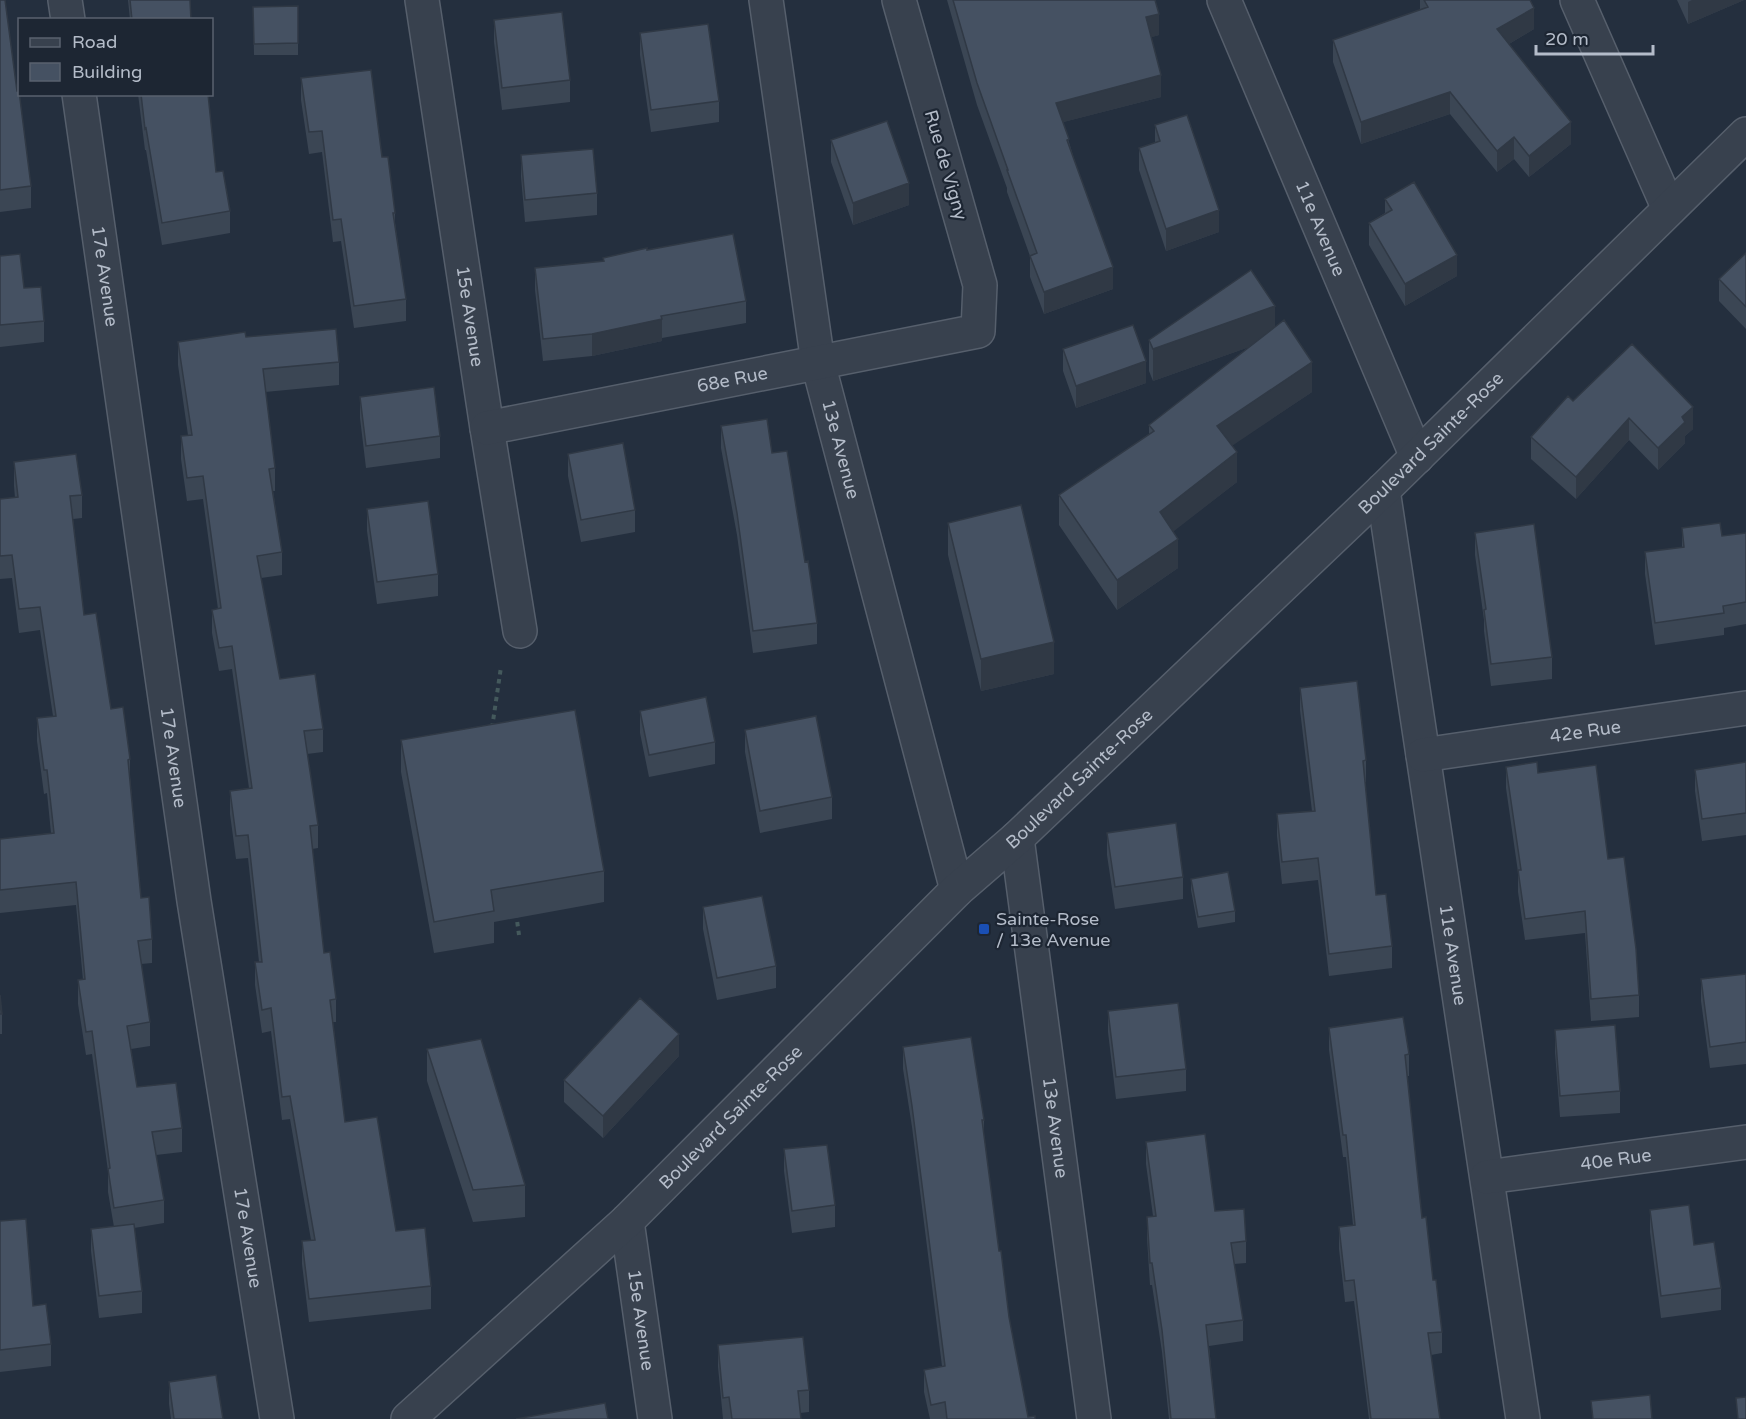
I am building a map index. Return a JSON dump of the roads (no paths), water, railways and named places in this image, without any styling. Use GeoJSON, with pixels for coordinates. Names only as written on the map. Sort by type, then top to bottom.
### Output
{"type":"FeatureCollection","features":[{"type":"Feature","properties":{"kind":"street"},"geometry":{"type":"LineString","coordinates":[[65,0],[68,18]]}},
{"type":"Feature","properties":{"kind":"street","name":"15e Avenue"},"geometry":{"type":"LineString","coordinates":[[422,0],[520,631]]}},
{"type":"Feature","properties":{"kind":"street","name":"13e Avenue"},"geometry":{"type":"LineString","coordinates":[[766,0],[818,363],[957,890]]}},
{"type":"Feature","properties":{"kind":"street","name":"Rue de Vigny"},"geometry":{"type":"LineString","coordinates":[[898,0],[980,285],[978,331]]}},
{"type":"Feature","properties":{"kind":"street","name":"11e Avenue"},"geometry":{"type":"LineString","coordinates":[[1224,0],[1417,457]]}},
{"type":"Feature","properties":{"kind":"street"},"geometry":{"type":"LineString","coordinates":[[1577,0],[1669,209]]}},
{"type":"Feature","properties":{"kind":"street","name":"17e Avenue"},"geometry":{"type":"LineString","coordinates":[[78,96],[194,901],[277,1419]]}},
{"type":"Feature","properties":{"kind":"street","name":"Boulevard Sainte-Rose"},"geometry":{"type":"LineString","coordinates":[[408,1419],[627,1221],[957,890],[1017,838],[1383,490],[1746,134]]}},
{"type":"Feature","properties":{"kind":"street","name":"68e Rue"},"geometry":{"type":"LineString","coordinates":[[487,428],[978,331]]}},
{"type":"Feature","properties":{"kind":"street","name":"11e Avenue"},"geometry":{"type":"LineString","coordinates":[[1383,490],[1523,1419]]}},
{"type":"Feature","properties":{"kind":"street","name":"42e Rue"},"geometry":{"type":"LineString","coordinates":[[1423,756],[1746,708]]}},
{"type":"Feature","properties":{"kind":"street","name":"13e Avenue"},"geometry":{"type":"LineString","coordinates":[[1017,838],[1094,1419]]}},
{"type":"Feature","properties":{"kind":"street","name":"40e Rue"},"geometry":{"type":"LineString","coordinates":[[1487,1177],[1746,1142]]}},
{"type":"Feature","properties":{"kind":"street","name":"15e Avenue"},"geometry":{"type":"LineString","coordinates":[[627,1221],[655,1419]]}},
{"type":"Feature","properties":{"kind":"place","name":"Sainte-Rose / 13e Avenue"},"geometry":{"type":"Point","coordinates":[984,929]}}]}
